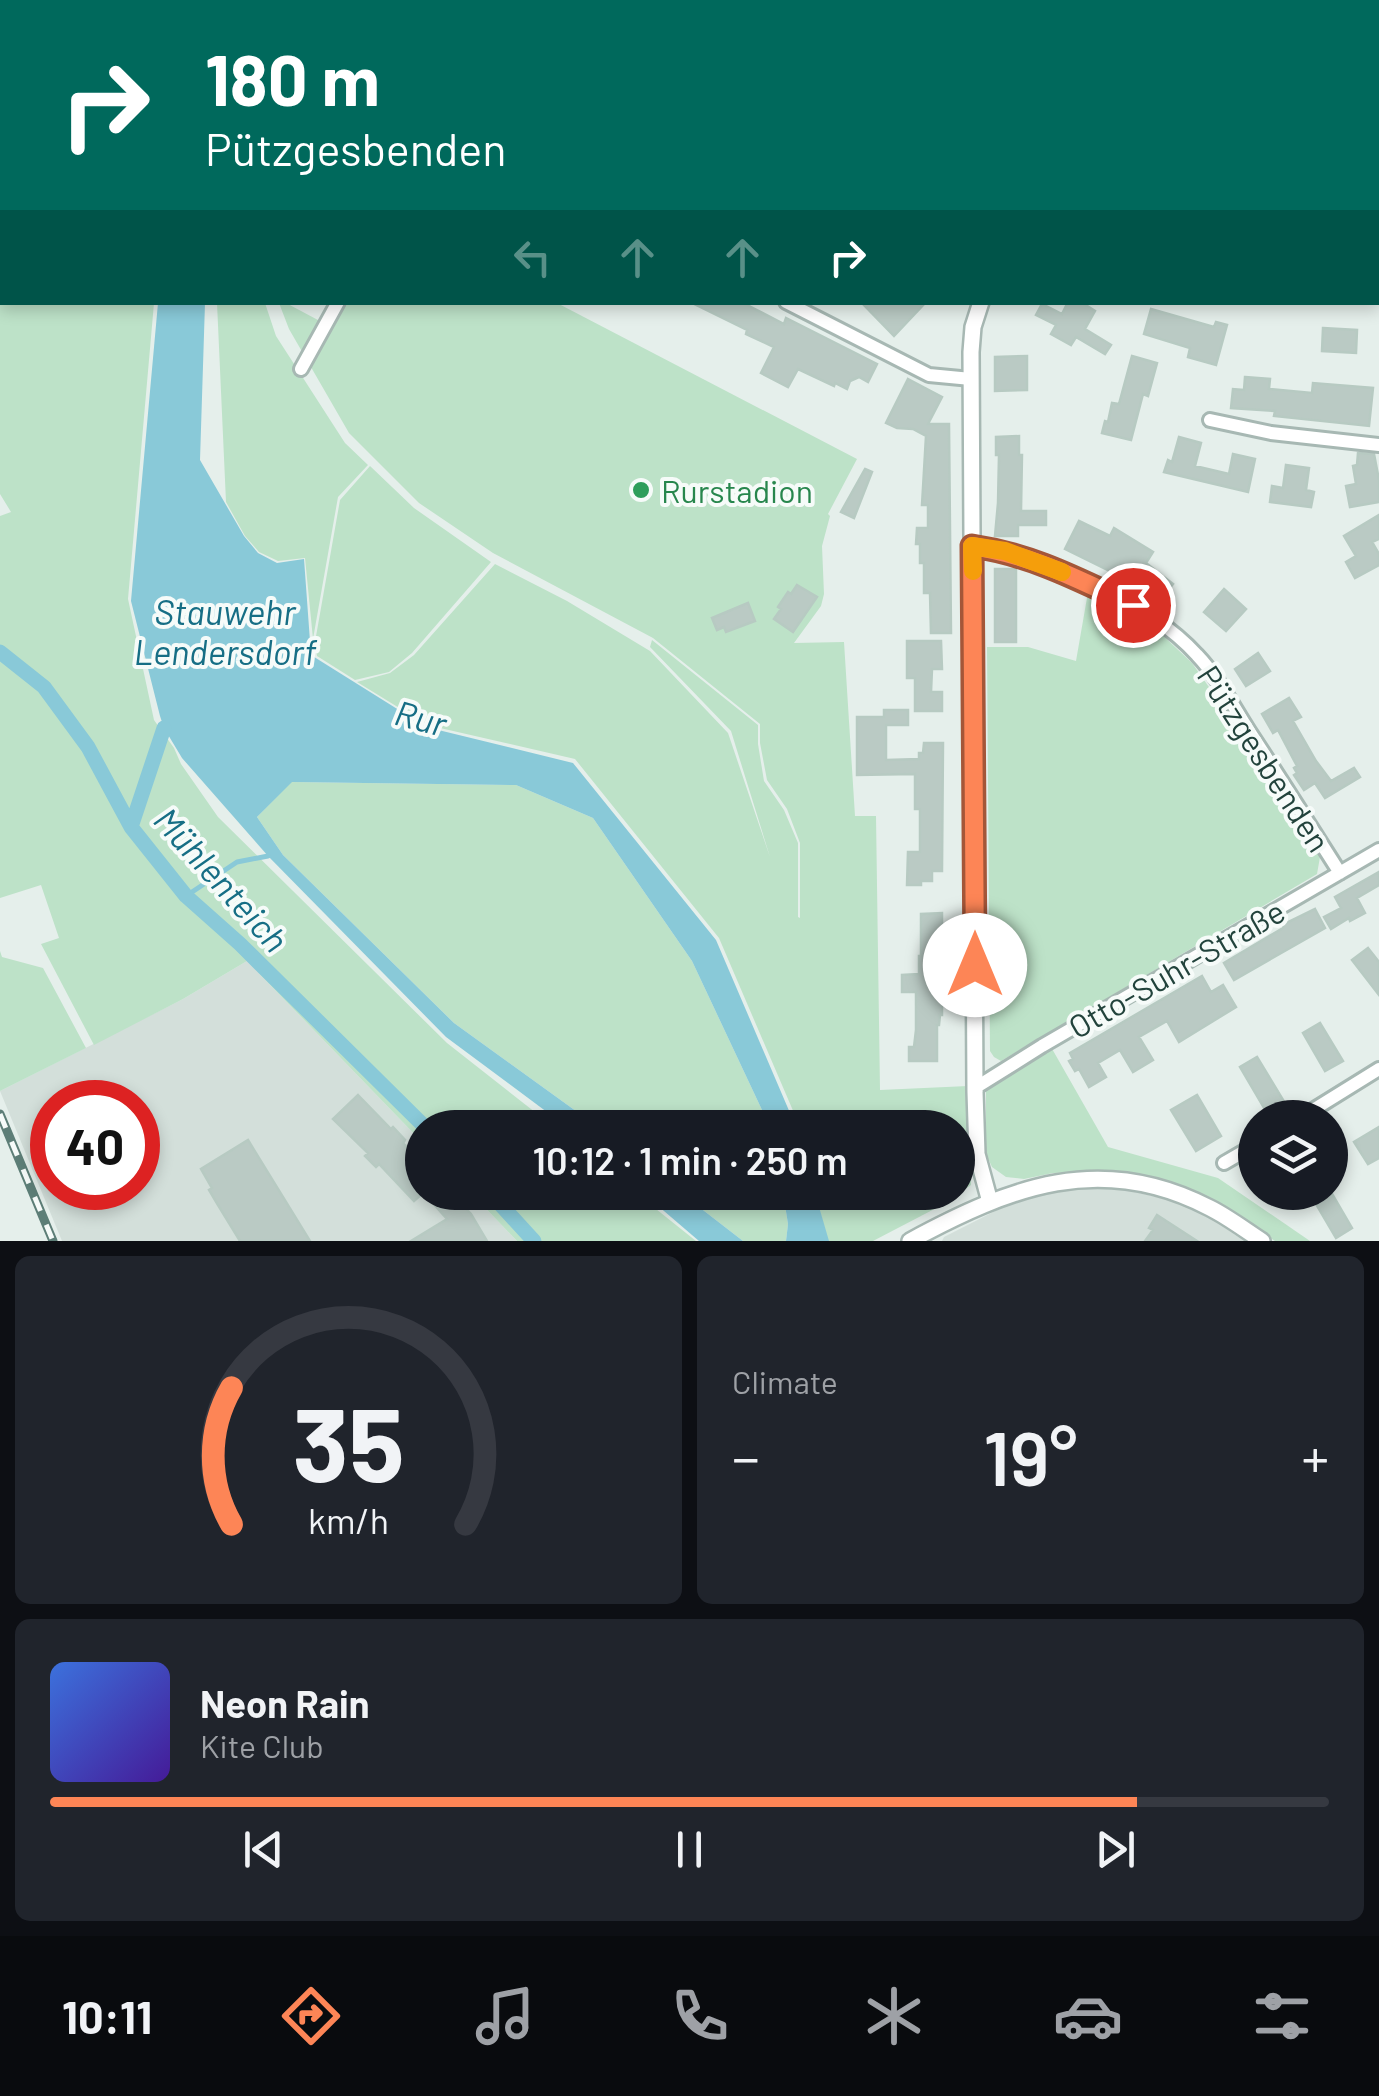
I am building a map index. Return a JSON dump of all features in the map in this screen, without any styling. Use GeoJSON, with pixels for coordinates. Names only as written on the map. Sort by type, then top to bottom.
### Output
{"type":"FeatureCollection","features":[{"type":"Feature","properties":{"kind":"street"},"geometry":{"type":"LineString","coordinates":[[301,369],[336,305]]}},
{"type":"Feature","properties":{"kind":"street"},"geometry":{"type":"LineString","coordinates":[[792,305],[929,375],[971,378]]}},
{"type":"Feature","properties":{"kind":"street"},"geometry":{"type":"LineString","coordinates":[[980,305],[973,327],[971,378],[975,1088],[977,1154],[990,1202]]}},
{"type":"Feature","properties":{"kind":"street"},"geometry":{"type":"LineString","coordinates":[[1210,420],[1271,434],[1379,445]]}},
{"type":"Feature","properties":{"kind":"street","name":"Pützgesbenden"},"geometry":{"type":"LineString","coordinates":[[972,546],[1005,551],[1045,564],[1133,605],[1186,643],[1200,656],[1340,874]]}},
{"type":"Feature","properties":{"kind":"street","name":"Otto-Suhr-Straße"},"geometry":{"type":"LineString","coordinates":[[975,1088],[1379,850]]}},
{"type":"Feature","properties":{"kind":"street"},"geometry":{"type":"LineString","coordinates":[[1329,1100],[1379,1069]]}},
{"type":"Feature","properties":{"kind":"street"},"geometry":{"type":"LineString","coordinates":[[1224,1163],[1238,1154]]}},
{"type":"Feature","properties":{"kind":"street"},"geometry":{"type":"LineString","coordinates":[[910,1241],[990,1202],[1071,1179],[1133,1182],[1180,1195],[1211,1208],[1262,1241]]}},
{"type":"Feature","properties":{"kind":"shaded area"},"geometry":{"type":"Polygon","coordinates":[[[247,961],[405,1124],[405,1210],[487,1210],[517,1241],[62,1241],[49,1210],[160,1210],[160,1080],[30,1080],[30,1164],[0,1091],[183,999],[247,961]]]}},
{"type":"Feature","properties":{"kind":"shaded area"},"geometry":{"type":"Polygon","coordinates":[[[1110,1186],[1177,1202],[1208,1216],[1244,1241],[942,1241],[1007,1205],[1041,1193],[1110,1186]]]}},
{"type":"Feature","properties":{"kind":"green space"},"geometry":{"type":"Polygon","coordinates":[[[0,305],[154,305],[128,599],[154,720],[218,817],[447,1043],[532,1110],[405,1110],[405,1124],[247,961],[94,1045],[41,944],[59,938],[41,885],[0,898],[0,516],[11,512],[0,494],[0,305]]]}},
{"type":"Feature","properties":{"kind":"green space"},"geometry":{"type":"Polygon","coordinates":[[[217,305],[266,305],[276,336],[345,443],[368,465],[338,497],[313,639],[305,558],[278,561],[259,552],[226,502],[217,305]]]}},
{"type":"Feature","properties":{"kind":"green space"},"geometry":{"type":"Polygon","coordinates":[[[280,305],[290,305],[333,328],[345,305],[561,305],[857,459],[828,514],[822,546],[821,606],[794,643],[844,642],[855,816],[876,816],[880,1090],[968,1086],[969,1110],[793,1110],[719,938],[575,759],[427,725],[357,682],[390,673],[414,655],[495,564],[650,651],[728,733],[770,857],[731,731],[650,647],[652,640],[758,725],[764,781],[784,810],[798,843],[800,918],[800,843],[787,809],[767,780],[760,724],[653,638],[493,553],[419,503],[349,433],[289,329],[280,305]]]}},
{"type":"Feature","properties":{"kind":"green space"},"geometry":{"type":"Polygon","coordinates":[[[370,466],[414,508],[491,562],[412,653],[389,672],[355,680],[317,656],[315,642],[340,500],[370,466]]]}},
{"type":"Feature","properties":{"kind":"green space"},"geometry":{"type":"Polygon","coordinates":[[[1088,592],[1133,611],[1192,663],[1320,857],[1317,874],[1001,1061],[990,1051],[987,647],[1028,647],[1076,661],[1088,592]]]}},
{"type":"Feature","properties":{"kind":"green space"},"geometry":{"type":"Polygon","coordinates":[[[291,782],[516,785],[593,818],[692,961],[762,1110],[574,1110],[454,1023],[283,855],[257,817],[291,782]]]}},
{"type":"Feature","properties":{"kind":"green space"},"geometry":{"type":"Polygon","coordinates":[[[0,951],[2,957],[43,968],[86,1048],[0,1091],[0,951]]]}},
{"type":"Feature","properties":{"kind":"green space"},"geometry":{"type":"Polygon","coordinates":[[[1051,1047],[1108,1147],[1218,1178],[1238,1192],[1238,1210],[1265,1210],[1310,1241],[1275,1241],[1187,1188],[1134,1174],[1109,1171],[1053,1173],[1024,1179],[1006,1177],[992,1167],[986,1154],[986,1086],[1051,1047]]]}},
{"type":"Feature","properties":{"kind":"green space"},"geometry":{"type":"Polygon","coordinates":[[[487,1210],[657,1210],[696,1241],[517,1241],[487,1210]]]}},
{"type":"Feature","properties":{"kind":"green space"},"geometry":{"type":"Polygon","coordinates":[[[703,1210],[786,1210],[786,1241],[743,1241],[703,1210]]]}},
{"type":"Feature","properties":{"kind":"green space"},"geometry":{"type":"Polygon","coordinates":[[[820,1210],[932,1210],[873,1241],[828,1241],[820,1210]]]}},
{"type":"Feature","properties":{"kind":"water","name":"Stauwehr Lendersdorf"},"geometry":{"type":"Polygon","coordinates":[[[158,305],[205,305],[200,460],[258,553],[277,563],[304,559],[311,655],[426,727],[573,763],[716,940],[789,1110],[762,1110],[692,961],[593,818],[516,785],[292,782],[257,817],[283,855],[454,1023],[574,1110],[544,1110],[446,1037],[268,856],[182,758],[160,716],[131,601],[158,305]]]}},
{"type":"Feature","properties":{"kind":"water"},"geometry":{"type":"Polygon","coordinates":[[[663,1210],[703,1210],[743,1241],[699,1241],[663,1210]]]}},
{"type":"Feature","properties":{"kind":"water"},"geometry":{"type":"Polygon","coordinates":[[[786,1210],[820,1210],[829,1241],[786,1241],[786,1210]]]}},
{"type":"Feature","properties":{"kind":"building"},"geometry":{"type":"Polygon","coordinates":[[[696,305],[747,305],[784,324],[786,318],[877,364],[868,382],[859,377],[850,381],[847,389],[798,369],[788,387],[761,373],[774,347],[746,334],[747,330],[696,305]]]}},
{"type":"Feature","properties":{"kind":"building"},"geometry":{"type":"Polygon","coordinates":[[[864,305],[923,305],[894,336],[864,305]]]}},
{"type":"Feature","properties":{"kind":"building"},"geometry":{"type":"Polygon","coordinates":[[[1041,305],[1062,314],[1066,305],[1086,305],[1095,311],[1085,329],[1111,345],[1105,354],[1076,337],[1071,345],[1051,334],[1056,325],[1036,315],[1041,305]]]}},
{"type":"Feature","properties":{"kind":"building"},"geometry":{"type":"Polygon","coordinates":[[[1151,309],[1214,327],[1216,322],[1227,325],[1216,365],[1188,357],[1190,348],[1144,334],[1151,309]]]}},
{"type":"Feature","properties":{"kind":"building"},"geometry":{"type":"Polygon","coordinates":[[[1323,328],[1357,330],[1356,353],[1322,351],[1323,328]]]}},
{"type":"Feature","properties":{"kind":"building"},"geometry":{"type":"Polygon","coordinates":[[[1027,356],[1027,390],[995,391],[995,357],[1027,356]]]}},
{"type":"Feature","properties":{"kind":"building"},"geometry":{"type":"Polygon","coordinates":[[[1132,356],[1157,363],[1148,396],[1143,394],[1131,440],[1102,433],[1112,403],[1119,404],[1132,356]]]}},
{"type":"Feature","properties":{"kind":"building"},"geometry":{"type":"Polygon","coordinates":[[[1245,377],[1270,379],[1269,389],[1312,393],[1313,383],[1373,388],[1369,426],[1231,408],[1233,389],[1244,390],[1245,377]]]}},
{"type":"Feature","properties":{"kind":"building"},"geometry":{"type":"Polygon","coordinates":[[[908,379],[942,397],[928,424],[949,424],[951,633],[931,633],[930,593],[924,593],[924,563],[920,563],[920,544],[916,544],[917,528],[928,528],[928,505],[922,505],[926,436],[886,423],[908,379]]]}},
{"type":"Feature","properties":{"kind":"building"},"geometry":{"type":"Polygon","coordinates":[[[1019,436],[1021,511],[1046,511],[1046,525],[1018,525],[1018,536],[995,536],[999,455],[996,437],[1019,436]]]}},
{"type":"Feature","properties":{"kind":"building"},"geometry":{"type":"Polygon","coordinates":[[[1179,437],[1201,443],[1195,466],[1229,474],[1233,454],[1255,459],[1248,492],[1164,472],[1168,460],[1172,462],[1179,437]]]}},
{"type":"Feature","properties":{"kind":"building"},"geometry":{"type":"Polygon","coordinates":[[[1358,453],[1374,454],[1379,502],[1350,507],[1346,486],[1356,484],[1353,466],[1357,465],[1358,453]]]}},
{"type":"Feature","properties":{"kind":"building"},"geometry":{"type":"Polygon","coordinates":[[[1286,465],[1309,468],[1306,490],[1314,492],[1311,507],[1270,502],[1272,486],[1283,488],[1286,465]]]}},
{"type":"Feature","properties":{"kind":"building"},"geometry":{"type":"Polygon","coordinates":[[[865,469],[872,472],[854,518],[841,512],[865,469]]]}},
{"type":"Feature","properties":{"kind":"building"},"geometry":{"type":"Polygon","coordinates":[[[1379,515],[1379,539],[1372,542],[1379,554],[1379,565],[1355,578],[1346,562],[1356,556],[1344,536],[1379,515]]]}},
{"type":"Feature","properties":{"kind":"building"},"geometry":{"type":"Polygon","coordinates":[[[1079,521],[1110,536],[1114,528],[1153,552],[1146,563],[1173,584],[1162,598],[1139,579],[1136,583],[1065,549],[1079,521]]]}},
{"type":"Feature","properties":{"kind":"building"},"geometry":{"type":"Polygon","coordinates":[[[995,569],[1016,569],[1016,642],[995,642],[995,569]]]}},
{"type":"Feature","properties":{"kind":"building"},"geometry":{"type":"Polygon","coordinates":[[[797,585],[817,597],[793,632],[774,619],[788,592],[791,594],[797,585]]]}},
{"type":"Feature","properties":{"kind":"building"},"geometry":{"type":"Polygon","coordinates":[[[1224,589],[1246,609],[1226,631],[1204,612],[1224,589]]]}},
{"type":"Feature","properties":{"kind":"building"},"geometry":{"type":"Polygon","coordinates":[[[748,603],[755,621],[726,632],[724,627],[717,630],[712,618],[748,603]]]}},
{"type":"Feature","properties":{"kind":"building"},"geometry":{"type":"Polygon","coordinates":[[[907,641],[941,641],[942,669],[932,669],[931,692],[942,692],[942,711],[915,711],[915,678],[907,678],[907,641]]]}},
{"type":"Feature","properties":{"kind":"building"},"geometry":{"type":"Polygon","coordinates":[[[1258,653],[1270,671],[1246,686],[1235,669],[1258,653]]]}},
{"type":"Feature","properties":{"kind":"building"},"geometry":{"type":"Polygon","coordinates":[[[1289,698],[1301,717],[1293,721],[1331,781],[1354,768],[1360,777],[1325,798],[1315,783],[1304,790],[1294,775],[1297,766],[1278,730],[1273,733],[1262,714],[1289,698]]]}},
{"type":"Feature","properties":{"kind":"building"},"geometry":{"type":"Polygon","coordinates":[[[884,710],[908,710],[908,725],[886,725],[886,760],[919,759],[924,743],[943,743],[942,871],[932,871],[932,881],[921,881],[921,885],[907,885],[908,852],[920,852],[915,774],[857,775],[857,717],[884,717],[884,710]]]}},
{"type":"Feature","properties":{"kind":"building"},"geometry":{"type":"Polygon","coordinates":[[[1379,872],[1379,885],[1357,898],[1365,913],[1331,929],[1324,917],[1341,908],[1335,897],[1379,872]]]}},
{"type":"Feature","properties":{"kind":"building"},"geometry":{"type":"Polygon","coordinates":[[[1315,909],[1325,928],[1234,980],[1224,963],[1315,909]]]}},
{"type":"Feature","properties":{"kind":"building"},"geometry":{"type":"Polygon","coordinates":[[[942,913],[942,1015],[937,1025],[937,1061],[909,1061],[909,1047],[914,1047],[916,1030],[916,992],[902,992],[902,975],[919,974],[921,914],[942,913]]]}},
{"type":"Feature","properties":{"kind":"building"},"geometry":{"type":"Polygon","coordinates":[[[1368,948],[1379,962],[1379,995],[1352,960],[1368,948]]]}},
{"type":"Feature","properties":{"kind":"building"},"geometry":{"type":"Polygon","coordinates":[[[1202,976],[1211,992],[1223,985],[1236,1007],[1179,1042],[1167,1021],[1139,1037],[1153,1060],[1133,1072],[1120,1050],[1098,1063],[1106,1077],[1089,1087],[1079,1069],[1075,1071],[1069,1061],[1073,1059],[1070,1053],[1202,976]]]}},
{"type":"Feature","properties":{"kind":"building"},"geometry":{"type":"Polygon","coordinates":[[[1320,1023],[1343,1061],[1325,1071],[1303,1033],[1320,1023]]]}},
{"type":"Feature","properties":{"kind":"building"},"geometry":{"type":"Polygon","coordinates":[[[1257,1057],[1283,1100],[1259,1100],[1240,1067],[1257,1057]]]}},
{"type":"Feature","properties":{"kind":"building"},"geometry":{"type":"Polygon","coordinates":[[[358,1095],[393,1127],[405,1140],[405,1191],[379,1164],[376,1167],[365,1156],[368,1153],[333,1119],[358,1095]]]}},
{"type":"Feature","properties":{"kind":"building"},"geometry":{"type":"Polygon","coordinates":[[[1197,1095],[1221,1136],[1196,1151],[1171,1110],[1197,1095]]]}},
{"type":"Feature","properties":{"kind":"building"},"geometry":{"type":"Polygon","coordinates":[[[1379,1127],[1379,1158],[1368,1164],[1354,1142],[1379,1127]]]}},
{"type":"Feature","properties":{"kind":"building"},"geometry":{"type":"Polygon","coordinates":[[[248,1140],[310,1241],[240,1241],[201,1169],[248,1140]]]}},
{"type":"Feature","properties":{"kind":"building"},"geometry":{"type":"Polygon","coordinates":[[[439,1210],[467,1210],[487,1241],[411,1241],[447,1219],[439,1210]]]}},
{"type":"Feature","properties":{"kind":"building"},"geometry":{"type":"Polygon","coordinates":[[[1320,1210],[1342,1210],[1352,1228],[1336,1238],[1320,1210]]]}},
{"type":"Feature","properties":{"kind":"building"},"geometry":{"type":"Polygon","coordinates":[[[1157,1215],[1197,1241],[1145,1241],[1157,1215]]]}},
{"type":"Feature","properties":{"kind":"waterway","name":"Mühlenteich"},"geometry":{"type":"LineString","coordinates":[[0,652],[44,687],[88,747],[131,827],[186,896],[408,1110]]}},
{"type":"Feature","properties":{"kind":"waterway"},"geometry":{"type":"LineString","coordinates":[[131,827],[164,728]]}},
{"type":"Feature","properties":{"kind":"waterway"},"geometry":{"type":"LineString","coordinates":[[186,896],[237,862],[268,856]]}},
{"type":"Feature","properties":{"kind":"waterway","name":"Mühlenteich"},"geometry":{"type":"LineString","coordinates":[[506,1210],[534,1241]]}},
{"type":"Feature","properties":{"kind":"railway"},"geometry":{"type":"LineString","coordinates":[[0,1114],[53,1241]]}},
{"type":"Feature","properties":{"kind":"slow traffic"},"geometry":{"type":"LineString","coordinates":[[973,571],[972,546],[1005,551],[1062,572]]}},
{"type":"Feature","properties":{"kind":"place","name":"Rurstadion"},"geometry":{"type":"Point","coordinates":[641,490]}},
{"type":"Feature","properties":{"kind":"route"},"geometry":{"type":"LineString","coordinates":[[975,965],[972,546],[1005,551],[1045,564],[1133,605]]}},
{"type":"Feature","properties":{"kind":"water label","name":"Rur"},"geometry":{"type":"Point","coordinates":[421,717]}}]}
